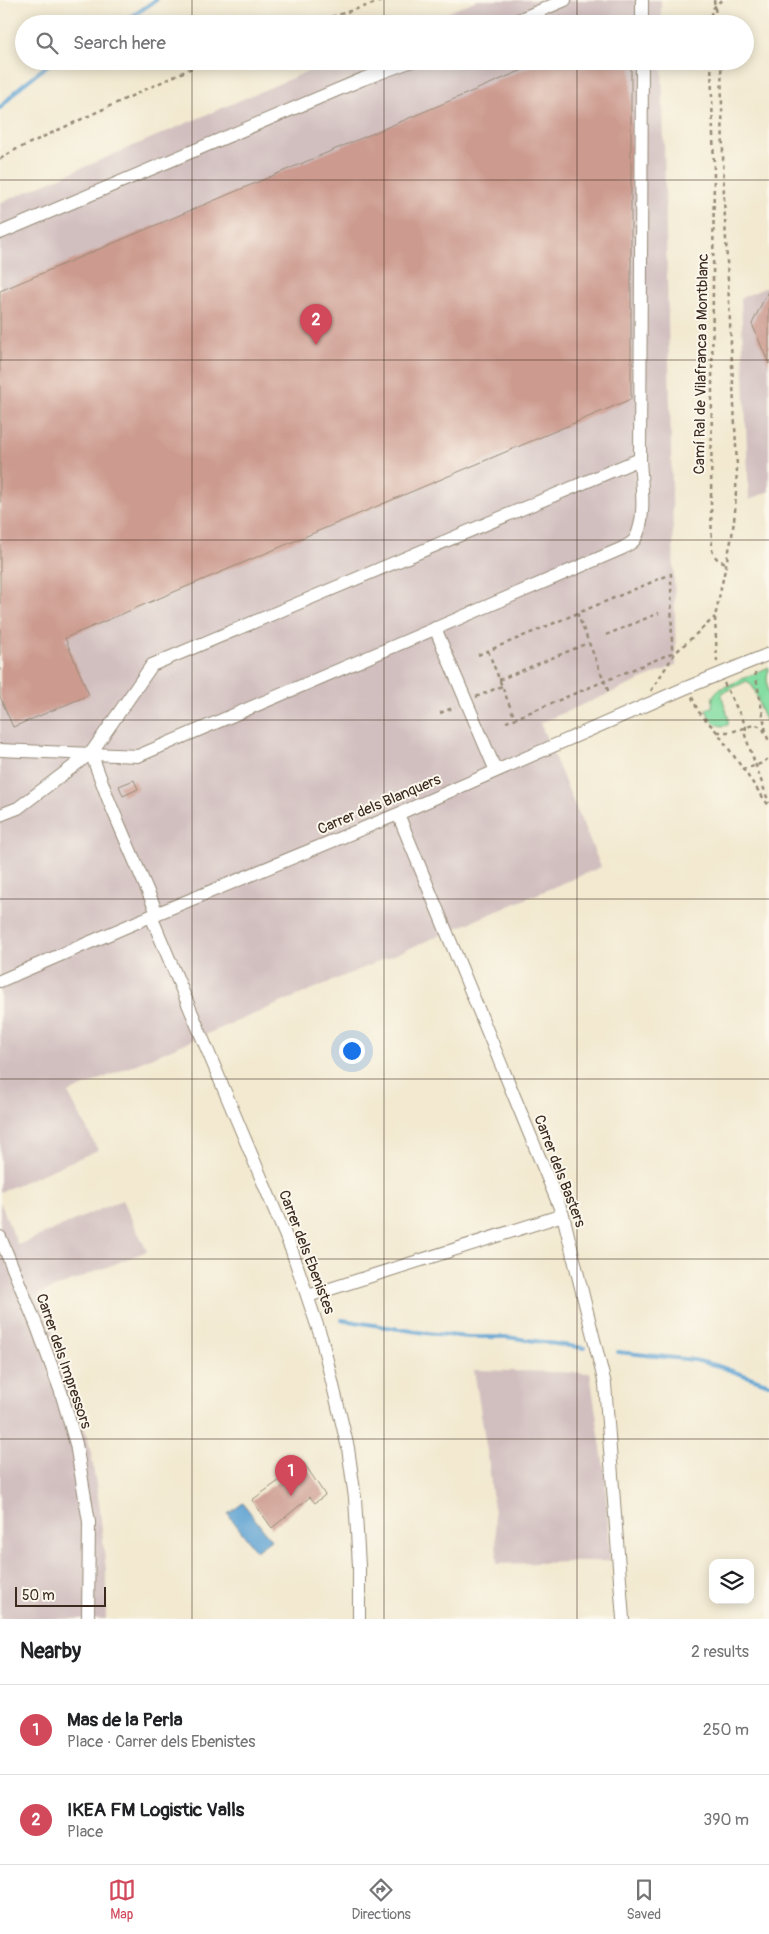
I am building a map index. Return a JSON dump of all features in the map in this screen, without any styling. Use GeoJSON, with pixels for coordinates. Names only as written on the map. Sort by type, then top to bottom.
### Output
{"type":"FeatureCollection","features":[{"type":"Feature","properties":{"kind":"street"},"geometry":{"type":"LineString","coordinates":[[530,15],[565,0]]}},
{"type":"Feature","properties":{"kind":"street"},"geometry":{"type":"LineString","coordinates":[[642,0],[642,15]]}},
{"type":"Feature","properties":{"kind":"street"},"geometry":{"type":"LineString","coordinates":[[0,233],[388,70]]}},
{"type":"Feature","properties":{"kind":"street"},"geometry":{"type":"LineString","coordinates":[[0,750],[138,756],[635,541],[640,526],[642,70]]}},
{"type":"Feature","properties":{"kind":"street"},"geometry":{"type":"LineString","coordinates":[[0,815],[18,808],[91,753],[152,665],[640,459]]}},
{"type":"Feature","properties":{"kind":"street"},"geometry":{"type":"LineString","coordinates":[[435,628],[496,771]]}},
{"type":"Feature","properties":{"kind":"street","name":"Carrer dels Blanquers"},"geometry":{"type":"LineString","coordinates":[[0,981],[154,914],[398,814],[646,705],[769,654]]}},
{"type":"Feature","properties":{"kind":"street","name":"Carrer dels Ebenistes"},"geometry":{"type":"LineString","coordinates":[[91,753],[154,914],[292,1251],[322,1340],[348,1448],[355,1498],[360,1566],[359,1619]]}},
{"type":"Feature","properties":{"kind":"street","name":"Carrer dels Basters"},"geometry":{"type":"LineString","coordinates":[[398,814],[563,1215],[605,1384],[623,1619]]}},
{"type":"Feature","properties":{"kind":"street"},"geometry":{"type":"LineString","coordinates":[[308,1296],[563,1215]]}},
{"type":"Feature","properties":{"kind":"street","name":"Carrer dels Impressors"},"geometry":{"type":"LineString","coordinates":[[0,1237],[36,1324],[61,1392],[76,1444],[89,1522],[88,1619]]}},
{"type":"Feature","properties":{"kind":"path"},"geometry":{"type":"LineString","coordinates":[[338,15],[385,0]]}},
{"type":"Feature","properties":{"kind":"path"},"geometry":{"type":"LineString","coordinates":[[714,0],[716,15]]}},
{"type":"Feature","properties":{"kind":"path"},"geometry":{"type":"LineString","coordinates":[[710,15],[714,5],[722,0]]}},
{"type":"Feature","properties":{"kind":"path"},"geometry":{"type":"LineString","coordinates":[[0,159],[15,150],[188,70]]}},
{"type":"Feature","properties":{"kind":"path","name":"Camí Ral de Vilafranca a Montblanc"},"geometry":{"type":"LineString","coordinates":[[711,70],[714,170],[712,550],[719,561],[727,563]]}},
{"type":"Feature","properties":{"kind":"path"},"geometry":{"type":"LineString","coordinates":[[711,660],[716,658],[715,617],[727,563],[735,512],[737,467],[724,209],[721,70]]}},
{"type":"Feature","properties":{"kind":"path"},"geometry":{"type":"LineString","coordinates":[[478,655],[671,574],[672,653],[504,723]]}},
{"type":"Feature","properties":{"kind":"path"},"geometry":{"type":"LineString","coordinates":[[577,613],[609,693]]}},
{"type":"Feature","properties":{"kind":"path"},"geometry":{"type":"LineString","coordinates":[[606,635],[659,613]]}},
{"type":"Feature","properties":{"kind":"path"},"geometry":{"type":"LineString","coordinates":[[646,705],[652,687],[675,653],[715,617]]}},
{"type":"Feature","properties":{"kind":"path"},"geometry":{"type":"LineString","coordinates":[[499,680],[588,643]]}},
{"type":"Feature","properties":{"kind":"path"},"geometry":{"type":"LineString","coordinates":[[488,651],[515,719]]}},
{"type":"Feature","properties":{"kind":"path"},"geometry":{"type":"LineString","coordinates":[[756,673],[769,742]]}},
{"type":"Feature","properties":{"kind":"path"},"geometry":{"type":"LineString","coordinates":[[475,698],[502,686]]}},
{"type":"Feature","properties":{"kind":"path"},"geometry":{"type":"LineString","coordinates":[[725,686],[746,726],[745,735],[769,804]]}},
{"type":"Feature","properties":{"kind":"path"},"geometry":{"type":"LineString","coordinates":[[688,687],[698,711],[717,732],[769,804]]}},
{"type":"Feature","properties":{"kind":"path"},"geometry":{"type":"LineString","coordinates":[[440,713],[451,708]]}},
{"type":"Feature","properties":{"kind":"path"},"geometry":{"type":"LineString","coordinates":[[717,732],[733,731],[753,724],[760,726],[766,732]]}},
{"type":"Feature","properties":{"kind":"path"},"geometry":{"type":"LineString","coordinates":[[742,769],[765,762],[769,757]]}},
{"type":"Feature","properties":{"kind":"shaded area"},"geometry":{"type":"Polygon","coordinates":[[[477,0],[661,0],[661,15],[442,15],[477,0]]]}},
{"type":"Feature","properties":{"kind":"shaded area"},"geometry":{"type":"Polygon","coordinates":[[[311,70],[662,70],[676,665],[540,723],[601,867],[68,1093],[98,1150],[0,1192],[0,203],[311,70]]]}},
{"type":"Feature","properties":{"kind":"shaded area"},"geometry":{"type":"Polygon","coordinates":[[[769,286],[769,491],[749,500],[741,298],[769,286]]]}},
{"type":"Feature","properties":{"kind":"shaded area"},"geometry":{"type":"Polygon","coordinates":[[[122,1200],[147,1251],[39,1294],[75,1392],[91,1453],[100,1510],[106,1570],[106,1619],[0,1619],[0,1202],[18,1245],[122,1200]]]}},
{"type":"Feature","properties":{"kind":"shaded area"},"geometry":{"type":"Polygon","coordinates":[[[474,1370],[590,1373],[605,1475],[610,1561],[497,1564],[489,1464],[474,1370]]]}},
{"type":"Feature","properties":{"kind":"green space"},"geometry":{"type":"Polygon","coordinates":[[[769,667],[767,683],[769,724],[762,714],[755,690],[747,681],[722,693],[728,725],[720,726],[714,722],[706,709],[712,707],[713,696],[718,690],[769,667]]]}},
{"type":"Feature","properties":{"kind":"water"},"geometry":{"type":"Polygon","coordinates":[[[243,1503],[271,1540],[256,1551],[228,1514],[243,1503]]]}},
{"type":"Feature","properties":{"kind":"building"},"geometry":{"type":"Polygon","coordinates":[[[523,70],[631,70],[631,399],[65,638],[89,695],[13,727],[0,697],[0,291],[523,70]]]}},
{"type":"Feature","properties":{"kind":"building"},"geometry":{"type":"Polygon","coordinates":[[[769,289],[769,364],[752,324],[769,289]]]}},
{"type":"Feature","properties":{"kind":"building"},"geometry":{"type":"Polygon","coordinates":[[[134,780],[138,789],[123,796],[119,786],[134,780]]]}},
{"type":"Feature","properties":{"kind":"building"},"geometry":{"type":"Polygon","coordinates":[[[304,1463],[325,1495],[315,1503],[310,1497],[272,1528],[252,1500],[304,1463]]]}},
{"type":"Feature","properties":{"kind":"waterway"},"geometry":{"type":"LineString","coordinates":[[134,15],[156,0]]}},
{"type":"Feature","properties":{"kind":"waterway"},"geometry":{"type":"LineString","coordinates":[[0,108],[20,87],[42,70]]}},
{"type":"Feature","properties":{"kind":"waterway"},"geometry":{"type":"LineString","coordinates":[[342,1320],[425,1333],[469,1337],[507,1337],[584,1348]]}},
{"type":"Feature","properties":{"kind":"waterway"},"geometry":{"type":"LineString","coordinates":[[618,1352],[694,1360],[715,1365],[769,1384]]}},
{"type":"Feature","properties":{"kind":"place","name":"IKEA FM Logistic Valls"},"geometry":{"type":"Point","coordinates":[316,345]}},
{"type":"Feature","properties":{"kind":"place","name":"Mas de la Perla"},"geometry":{"type":"Point","coordinates":[291,1496]}}]}
